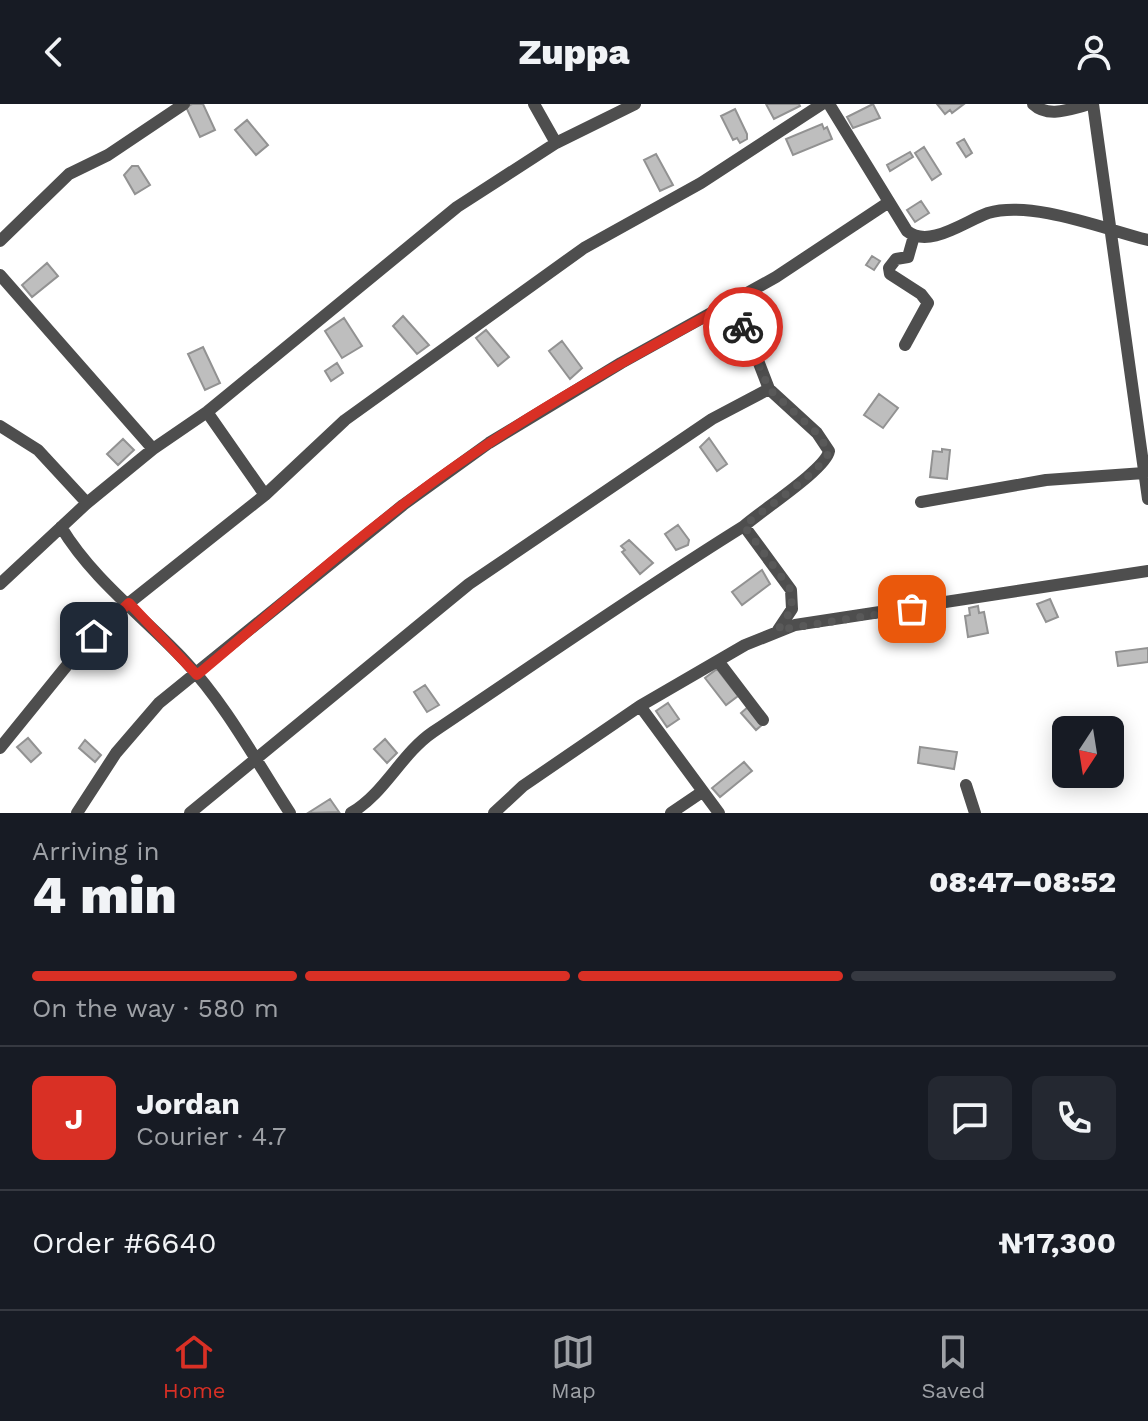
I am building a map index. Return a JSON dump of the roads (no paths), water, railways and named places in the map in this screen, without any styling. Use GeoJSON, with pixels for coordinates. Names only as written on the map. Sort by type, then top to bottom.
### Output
{"type":"FeatureCollection","features":[{"type":"Feature","properties":{"kind":"street"},"geometry":{"type":"LineString","coordinates":[[0,241],[69,174],[108,155],[184,104]]}},
{"type":"Feature","properties":{"kind":"street"},"geometry":{"type":"LineString","coordinates":[[534,104],[556,143]]}},
{"type":"Feature","properties":{"kind":"street"},"geometry":{"type":"LineString","coordinates":[[0,584],[87,503],[153,449],[207,412],[457,207],[556,143],[635,104]]}},
{"type":"Feature","properties":{"kind":"street"},"geometry":{"type":"LineString","coordinates":[[0,748],[77,653],[129,603],[265,495],[345,420],[584,248],[701,183],[822,104]]}},
{"type":"Feature","properties":{"kind":"street"},"geometry":{"type":"LineString","coordinates":[[829,104],[889,202],[914,236]]}},
{"type":"Feature","properties":{"kind":"street"},"geometry":{"type":"LineString","coordinates":[[1033,104],[1053,112],[1092,104],[1148,499]]}},
{"type":"Feature","properties":{"kind":"street"},"geometry":{"type":"LineString","coordinates":[[77,813],[136,728],[159,703],[197,675],[346,549],[451,470],[560,399],[735,301],[889,202]]}},
{"type":"Feature","properties":{"kind":"street"},"geometry":{"type":"LineString","coordinates":[[914,236],[931,236],[988,213],[1013,209],[1148,240]]}},
{"type":"Feature","properties":{"kind":"street"},"geometry":{"type":"LineString","coordinates":[[905,345],[928,303],[921,294],[890,274],[889,268],[896,259],[908,257],[914,236]]}},
{"type":"Feature","properties":{"kind":"street"},"geometry":{"type":"LineString","coordinates":[[0,275],[153,449]]}},
{"type":"Feature","properties":{"kind":"street"},"geometry":{"type":"LineString","coordinates":[[351,813],[378,792],[434,732],[475,707],[557,645],[744,526],[768,504],[823,466],[829,451],[817,433],[769,389],[735,301]]}},
{"type":"Feature","properties":{"kind":"street"},"geometry":{"type":"LineString","coordinates":[[190,813],[254,757],[375,665],[408,632],[469,584],[712,419],[769,389]]}},
{"type":"Feature","properties":{"kind":"street"},"geometry":{"type":"LineString","coordinates":[[207,412],[265,495]]}},
{"type":"Feature","properties":{"kind":"street"},"geometry":{"type":"LineString","coordinates":[[0,426],[38,450],[87,503]]}},
{"type":"Feature","properties":{"kind":"street"},"geometry":{"type":"LineString","coordinates":[[921,502],[1046,480],[1144,473]]}},
{"type":"Feature","properties":{"kind":"street"},"geometry":{"type":"LineString","coordinates":[[744,526],[791,590],[792,609],[778,630]]}},
{"type":"Feature","properties":{"kind":"street"},"geometry":{"type":"LineString","coordinates":[[61,527],[95,574],[129,603],[197,675],[290,813]]}},
{"type":"Feature","properties":{"kind":"street"},"geometry":{"type":"LineString","coordinates":[[494,813],[523,786],[640,706],[778,630],[1148,571]]}},
{"type":"Feature","properties":{"kind":"street"},"geometry":{"type":"LineString","coordinates":[[718,661],[763,720]]}},
{"type":"Feature","properties":{"kind":"street"},"geometry":{"type":"LineString","coordinates":[[640,706],[719,813]]}},
{"type":"Feature","properties":{"kind":"street"},"geometry":{"type":"LineString","coordinates":[[966,785],[975,813]]}},
{"type":"Feature","properties":{"kind":"street"},"geometry":{"type":"LineString","coordinates":[[671,813],[702,792]]}}]}
